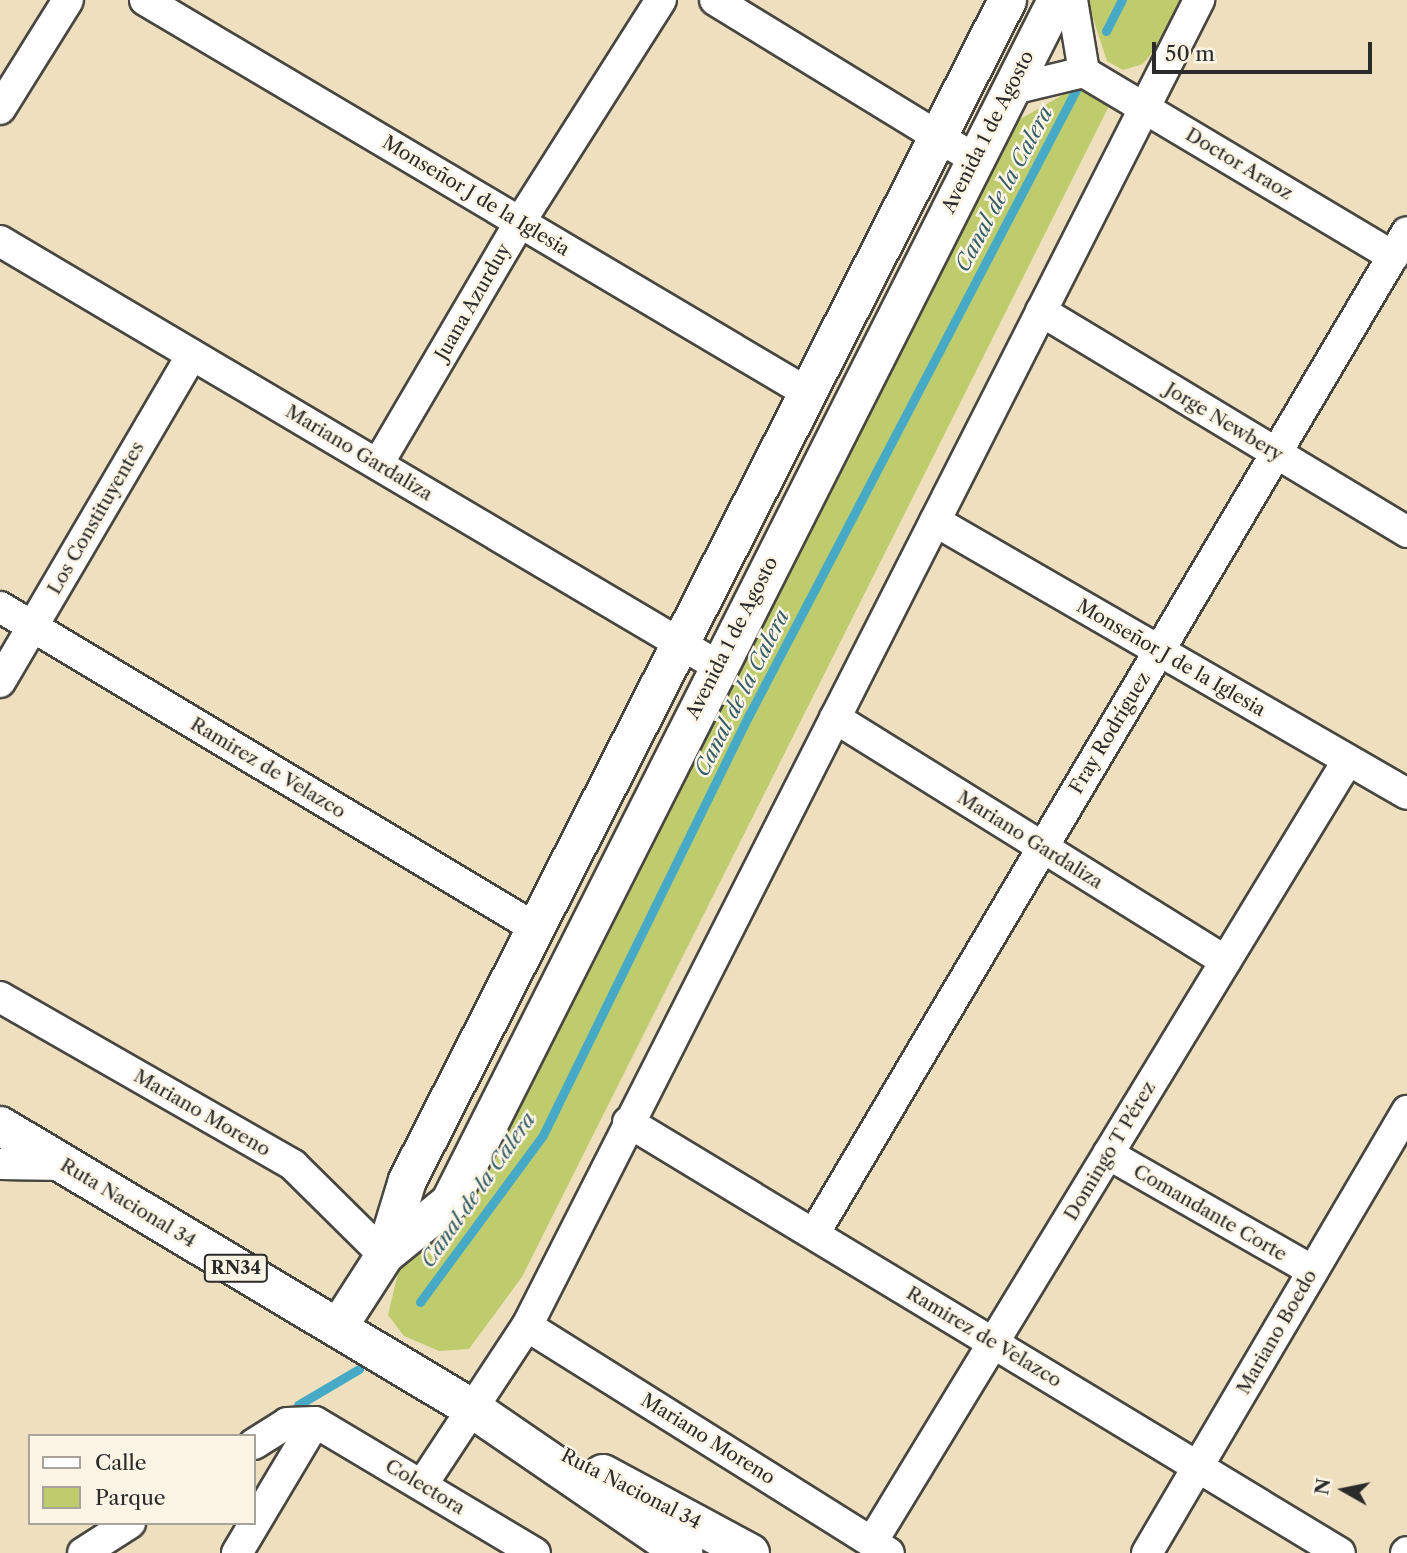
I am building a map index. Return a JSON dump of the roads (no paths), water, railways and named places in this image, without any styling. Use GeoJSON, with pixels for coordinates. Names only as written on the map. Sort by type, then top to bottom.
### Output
{"type":"FeatureCollection","features":[{"type":"Feature","properties":{"kind":"highway","name":"Ruta Nacional 34"},"geometry":{"type":"LineString","coordinates":[[0,1126],[473,1409],[683,1553]]}},
{"type":"Feature","properties":{"kind":"highway","name":"Ruta Nacional 34"},"geometry":{"type":"LineString","coordinates":[[473,1409],[693,1519],[750,1553]]}},
{"type":"Feature","properties":{"kind":"street"},"geometry":{"type":"LineString","coordinates":[[0,109],[68,0]]}},
{"type":"Feature","properties":{"kind":"street","name":"Monseñor J de la Iglesia"},"geometry":{"type":"LineString","coordinates":[[145,0],[808,393]]}},
{"type":"Feature","properties":{"kind":"street","name":"Juana Azurduy"},"geometry":{"type":"LineString","coordinates":[[378,464],[520,222],[661,0]]}},
{"type":"Feature","properties":{"kind":"street"},"geometry":{"type":"LineString","coordinates":[[715,0],[936,138],[973,158]]}},
{"type":"Feature","properties":{"kind":"street","name":"Avenida 1 de Agosto"},"geometry":{"type":"LineString","coordinates":[[337,1328],[384,1255],[407,1180],[537,929],[1007,0]]}},
{"type":"Feature","properties":{"kind":"street","name":"Avenida 1 de Agosto"},"geometry":{"type":"LineString","coordinates":[[384,1255],[449,1202],[973,158],[1056,0]]}},
{"type":"Feature","properties":{"kind":"street"},"geometry":{"type":"LineString","coordinates":[[1009,90],[1084,72],[1072,0]]}},
{"type":"Feature","properties":{"kind":"street"},"geometry":{"type":"LineString","coordinates":[[422,1485],[527,1326],[628,1122],[1199,0]]}},
{"type":"Feature","properties":{"kind":"street","name":"Doctor Araoz"},"geometry":{"type":"LineString","coordinates":[[1084,72],[1400,244]]}},
{"type":"Feature","properties":{"kind":"street","name":"Mariano Gardaliza"},"geometry":{"type":"LineString","coordinates":[[0,241],[718,666]]}},
{"type":"Feature","properties":{"kind":"street","name":"Fray Rodríguez"},"geometry":{"type":"LineString","coordinates":[[814,1234],[1400,244]]}},
{"type":"Feature","properties":{"kind":"street","name":"Jorge Newbery"},"geometry":{"type":"LineString","coordinates":[[1041,311],[1407,532]]}},
{"type":"Feature","properties":{"kind":"street","name":"Los Constituyentes"},"geometry":{"type":"LineString","coordinates":[[0,682],[192,355]]}},
{"type":"Feature","properties":{"kind":"street","name":"Monseñor J de la Iglesia"},"geometry":{"type":"LineString","coordinates":[[935,521],[1407,794]]}},
{"type":"Feature","properties":{"kind":"street","name":"Ramirez de Velazco"},"geometry":{"type":"LineString","coordinates":[[0,607],[537,929]]}},
{"type":"Feature","properties":{"kind":"street","name":"Mariano Gardaliza"},"geometry":{"type":"LineString","coordinates":[[835,718],[1225,961]]}},
{"type":"Feature","properties":{"kind":"street","name":"Domingo T Pérez"},"geometry":{"type":"LineString","coordinates":[[881,1548],[993,1343],[1348,760]]}},
{"type":"Feature","properties":{"kind":"street","name":"Mariano Moreno"},"geometry":{"type":"LineString","coordinates":[[0,997],[293,1165],[384,1255]]}},
{"type":"Feature","properties":{"kind":"street","name":"Mariano Boedo"},"geometry":{"type":"LineString","coordinates":[[1147,1553],[1407,1111]]}},
{"type":"Feature","properties":{"kind":"street","name":"Ramirez de Velazco"},"geometry":{"type":"LineString","coordinates":[[628,1122],[1340,1553]]}},
{"type":"Feature","properties":{"kind":"street","name":"Comandante Corte"},"geometry":{"type":"LineString","coordinates":[[1108,1154],[1313,1271]]}},
{"type":"Feature","properties":{"kind":"street"},"geometry":{"type":"LineString","coordinates":[[0,1164],[64,1165]]}},
{"type":"Feature","properties":{"kind":"street","name":"Mariano Moreno"},"geometry":{"type":"LineString","coordinates":[[527,1326],[881,1548]]}},
{"type":"Feature","properties":{"kind":"street"},"geometry":{"type":"LineString","coordinates":[[256,1443],[287,1423],[315,1422]]}},
{"type":"Feature","properties":{"kind":"street"},"geometry":{"type":"LineString","coordinates":[[256,1521],[315,1422]]}},
{"type":"Feature","properties":{"kind":"street","name":"Colectora"},"geometry":{"type":"LineString","coordinates":[[315,1422],[535,1553]]}},
{"type":"Feature","properties":{"kind":"street"},"geometry":{"type":"LineString","coordinates":[[83,1553],[127,1525]]}},
{"type":"Feature","properties":{"kind":"street"},"geometry":{"type":"LineString","coordinates":[[237,1553],[254,1525]]}},
{"type":"Feature","properties":{"kind":"waterway","name":"Canal de la Calera"},"geometry":{"type":"LineString","coordinates":[[1106,31],[1122,0]]}},
{"type":"Feature","properties":{"kind":"waterway","name":"Canal de la Calera"},"geometry":{"type":"LineString","coordinates":[[420,1302],[543,1135],[749,715],[1078,86]]}},
{"type":"Feature","properties":{"kind":"waterway","name":"Canal de la Calera"},"geometry":{"type":"LineString","coordinates":[[298,1405],[359,1369]]}}]}
